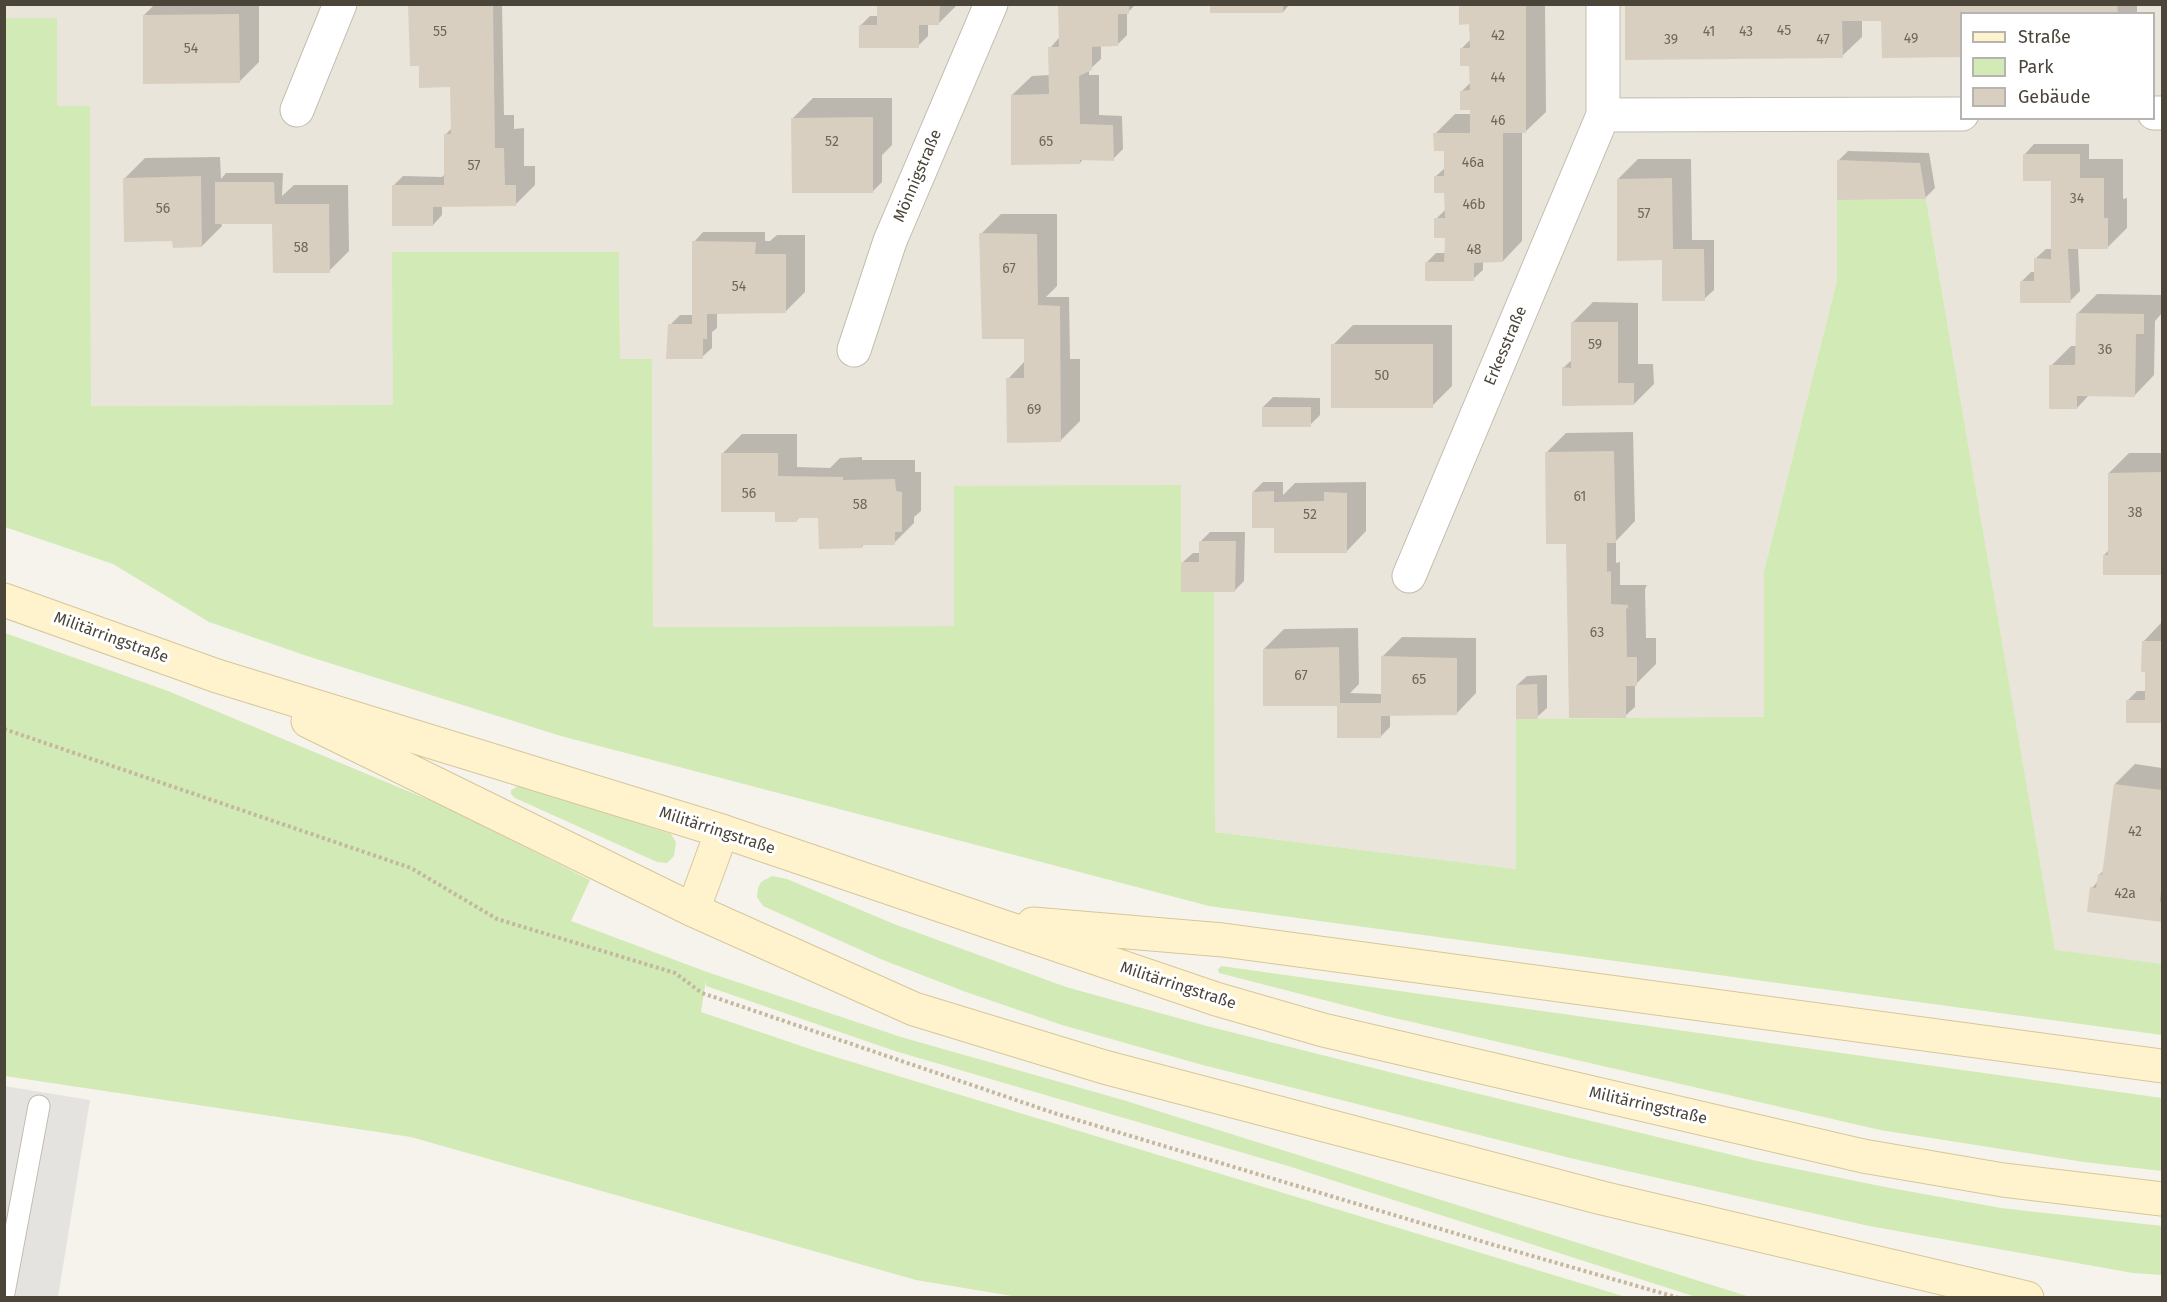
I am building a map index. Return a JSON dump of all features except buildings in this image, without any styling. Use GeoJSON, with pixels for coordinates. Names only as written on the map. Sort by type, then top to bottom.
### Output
{"type":"FeatureCollection","features":[{"type":"Feature","properties":{"kind":"main road","name":"Militärringstraße"},"geometry":{"type":"LineString","coordinates":[[4,600],[217,676],[722,831],[1216,999],[1335,1033],[1863,1156],[2003,1180],[2163,1199]]}},
{"type":"Feature","properties":{"kind":"main road","name":"Militärringstraße"},"geometry":{"type":"LineString","coordinates":[[217,676],[693,910],[914,1009],[1104,1067],[1602,1198],[2025,1297]]}},
{"type":"Feature","properties":{"kind":"main road"},"geometry":{"type":"LineString","coordinates":[[693,910],[722,831]]}},
{"type":"Feature","properties":{"kind":"main road"},"geometry":{"type":"LineString","coordinates":[[981,920],[1223,940],[2163,1066]]}},
{"type":"Feature","properties":{"kind":"street"},"geometry":{"type":"LineString","coordinates":[[297,110],[340,4]]}},
{"type":"Feature","properties":{"kind":"street","name":"Mönnigstraße"},"geometry":{"type":"LineString","coordinates":[[854,350],[890,241],[991,4]]}},
{"type":"Feature","properties":{"kind":"street","name":"Erkesstraße"},"geometry":{"type":"LineString","coordinates":[[1409,576],[1604,115],[1603,4]]}},
{"type":"Feature","properties":{"kind":"street"},"geometry":{"type":"LineString","coordinates":[[1604,115],[1960,114]]}},
{"type":"Feature","properties":{"kind":"lane"},"geometry":{"type":"LineString","coordinates":[[4,1293],[39,1106]]}},
{"type":"Feature","properties":{"kind":"path"},"geometry":{"type":"LineString","coordinates":[[4,729],[411,868],[497,919],[675,973],[702,993],[1054,1113],[1679,1298]]}},
{"type":"Feature","properties":{"kind":"shaded area"},"geometry":{"type":"Polygon","coordinates":[[[4,5],[2162,5],[2162,964],[2055,951],[1926,199],[1837,200],[1837,280],[1764,571],[1764,718],[1516,719],[1516,869],[1215,832],[1214,592],[1181,592],[1181,485],[954,626],[653,627],[652,359],[620,359],[619,252],[393,405],[91,406],[90,107],[57,106],[57,18],[5,18],[4,5]]]}},
{"type":"Feature","properties":{"kind":"shaded area"},"geometry":{"type":"Polygon","coordinates":[[[4,1086],[90,1100],[58,1297],[5,1297],[4,1086]]]}},
{"type":"Feature","properties":{"kind":"green space"},"geometry":{"type":"Polygon","coordinates":[[[5,18],[57,18],[57,106],[90,106],[91,406],[393,405],[392,252],[619,252],[620,359],[652,359],[653,627],[954,626],[954,486],[1181,485],[1181,592],[1214,592],[1215,832],[1516,869],[1516,719],[1764,717],[1764,571],[1837,280],[1837,200],[1926,199],[2055,950],[2162,964],[2162,1035],[1209,906],[561,736],[307,656],[209,622],[113,564],[5,527],[5,18]]]}},
{"type":"Feature","properties":{"kind":"green space"},"geometry":{"type":"Polygon","coordinates":[[[5,633],[168,691],[446,807],[590,880],[571,921],[707,972],[901,1037],[1123,1100],[1750,1297],[1696,1297],[1288,1166],[895,1051],[706,986],[706,980],[701,1012],[819,1052],[1626,1297],[1018,1297],[916,1280],[411,1137],[5,1076],[5,633]]]}},
{"type":"Feature","properties":{"kind":"green space"},"geometry":{"type":"Polygon","coordinates":[[[520,785],[671,834],[676,842],[674,856],[667,863],[657,862],[515,798],[511,790],[520,785]]]}},
{"type":"Feature","properties":{"kind":"green space"},"geometry":{"type":"Polygon","coordinates":[[[772,876],[787,879],[894,924],[1066,987],[1203,1025],[1417,1079],[1757,1161],[1885,1187],[2001,1208],[2162,1226],[2162,1275],[2133,1273],[1869,1226],[1570,1158],[1199,1064],[1062,1025],[883,960],[763,906],[757,897],[758,888],[761,882],[772,876]]]}},
{"type":"Feature","properties":{"kind":"green space"},"geometry":{"type":"Polygon","coordinates":[[[1221,966],[2162,1098],[2162,1171],[2084,1162],[1880,1130],[1386,1016],[1219,973],[1218,969],[1221,966]]]}}]}
